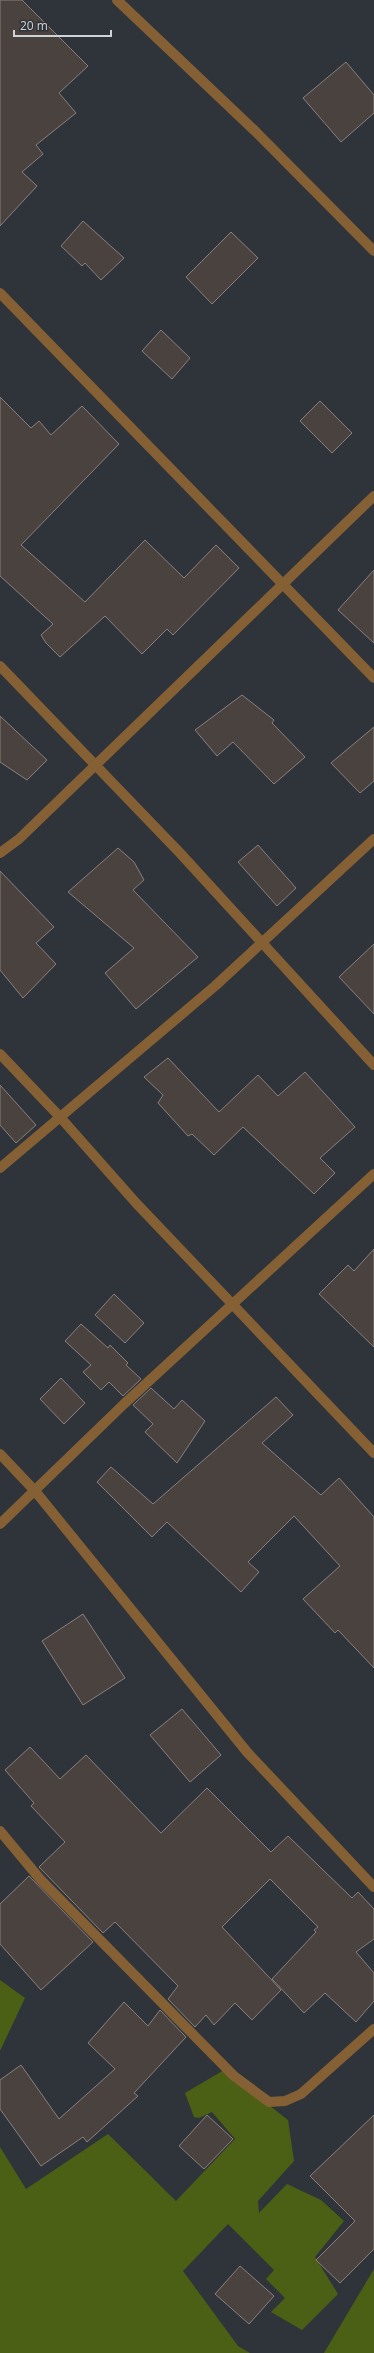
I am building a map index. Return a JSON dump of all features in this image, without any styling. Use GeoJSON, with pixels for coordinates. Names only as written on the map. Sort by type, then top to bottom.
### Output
{"type":"FeatureCollection","features":[{"type":"Feature","properties":{"kind":"street"},"geometry":{"type":"LineString","coordinates":[[117,0],[255,131],[374,251]]}},
{"type":"Feature","properties":{"kind":"street"},"geometry":{"type":"LineString","coordinates":[[0,293],[374,678]]}},
{"type":"Feature","properties":{"kind":"street"},"geometry":{"type":"LineString","coordinates":[[0,853],[19,839],[374,496]]}},
{"type":"Feature","properties":{"kind":"street"},"geometry":{"type":"LineString","coordinates":[[0,666],[262,943],[374,1065]]}},
{"type":"Feature","properties":{"kind":"street"},"geometry":{"type":"LineString","coordinates":[[0,1168],[209,991],[374,839]]}},
{"type":"Feature","properties":{"kind":"street"},"geometry":{"type":"LineString","coordinates":[[0,1054],[60,1117],[136,1204],[374,1453]]}},
{"type":"Feature","properties":{"kind":"street"},"geometry":{"type":"LineString","coordinates":[[0,1524],[124,1404],[374,1174]]}},
{"type":"Feature","properties":{"kind":"street"},"geometry":{"type":"LineString","coordinates":[[0,1454],[35,1491],[247,1752],[374,1887]]}},
{"type":"Feature","properties":{"kind":"street"},"geometry":{"type":"LineString","coordinates":[[2,1836],[40,1879],[229,2070],[269,2102],[284,2101],[301,2094],[374,2029]]}},
{"type":"Feature","properties":{"kind":"green space"},"geometry":{"type":"Polygon","coordinates":[[[0,1980],[25,1998],[0,2051],[0,1980]]]}},
{"type":"Feature","properties":{"kind":"green space"},"geometry":{"type":"Polygon","coordinates":[[[224,2070],[288,2120],[294,2161],[258,2201],[259,2213],[287,2184],[321,2200],[344,2221],[315,2257],[338,2294],[302,2330],[271,2312],[285,2298],[266,2279],[274,2270],[228,2224],[183,2271],[238,2346],[250,2353],[0,2353],[0,2147],[26,2189],[108,2134],[176,2201],[235,2139],[212,2112],[199,2118],[194,2117],[185,2093],[224,2070]]]}},
{"type":"Feature","properties":{"kind":"green space"},"geometry":{"type":"Polygon","coordinates":[[[374,2269],[374,2353],[324,2353],[374,2269]]]}},
{"type":"Feature","properties":{"kind":"building"},"geometry":{"type":"Polygon","coordinates":[[[0,0],[22,0],[88,66],[59,93],[76,113],[36,145],[43,154],[22,172],[37,186],[0,226],[0,0]]]}},
{"type":"Feature","properties":{"kind":"building"},"geometry":{"type":"Polygon","coordinates":[[[346,62],[374,95],[374,113],[341,142],[303,98],[346,62]]]}},
{"type":"Feature","properties":{"kind":"building"},"geometry":{"type":"Polygon","coordinates":[[[83,221],[124,258],[101,280],[85,263],[82,266],[61,246],[83,221]]]}},
{"type":"Feature","properties":{"kind":"building"},"geometry":{"type":"Polygon","coordinates":[[[231,232],[258,258],[212,304],[186,277],[231,232]]]}},
{"type":"Feature","properties":{"kind":"building"},"geometry":{"type":"Polygon","coordinates":[[[161,330],[190,358],[172,379],[142,351],[161,330]]]}},
{"type":"Feature","properties":{"kind":"building"},"geometry":{"type":"Polygon","coordinates":[[[0,397],[31,428],[39,421],[51,435],[82,406],[119,444],[21,545],[85,602],[145,540],[184,578],[216,545],[239,568],[173,635],[167,629],[142,654],[105,616],[60,657],[46,643],[41,635],[53,624],[0,576],[0,397]]]}},
{"type":"Feature","properties":{"kind":"building"},"geometry":{"type":"Polygon","coordinates":[[[320,401],[352,433],[332,453],[300,421],[320,401]]]}},
{"type":"Feature","properties":{"kind":"building"},"geometry":{"type":"Polygon","coordinates":[[[374,570],[374,643],[338,610],[374,570]]]}},
{"type":"Feature","properties":{"kind":"building"},"geometry":{"type":"Polygon","coordinates":[[[242,695],[274,720],[272,723],[305,757],[274,784],[233,742],[217,756],[195,730],[242,695]]]}},
{"type":"Feature","properties":{"kind":"building"},"geometry":{"type":"Polygon","coordinates":[[[0,716],[47,760],[27,780],[0,762],[0,716]]]}},
{"type":"Feature","properties":{"kind":"building"},"geometry":{"type":"Polygon","coordinates":[[[374,727],[374,781],[360,793],[331,763],[374,727]]]}},
{"type":"Feature","properties":{"kind":"building"},"geometry":{"type":"Polygon","coordinates":[[[258,845],[296,888],[277,906],[238,862],[258,845]]]}},
{"type":"Feature","properties":{"kind":"building"},"geometry":{"type":"Polygon","coordinates":[[[118,848],[134,862],[144,880],[133,890],[198,957],[136,1009],[105,973],[134,948],[68,892],[118,848]]]}},
{"type":"Feature","properties":{"kind":"building"},"geometry":{"type":"Polygon","coordinates":[[[0,871],[54,927],[36,943],[56,964],[23,998],[0,970],[0,871]]]}},
{"type":"Feature","properties":{"kind":"building"},"geometry":{"type":"Polygon","coordinates":[[[374,944],[374,1014],[339,977],[374,944]]]}},
{"type":"Feature","properties":{"kind":"building"},"geometry":{"type":"Polygon","coordinates":[[[168,1058],[219,1112],[258,1075],[278,1096],[305,1072],[355,1127],[320,1158],[335,1173],[314,1194],[243,1127],[214,1155],[192,1134],[188,1136],[158,1103],[163,1095],[144,1077],[168,1058]]]}},
{"type":"Feature","properties":{"kind":"building"},"geometry":{"type":"Polygon","coordinates":[[[0,1085],[36,1125],[16,1143],[0,1125],[0,1085]]]}},
{"type":"Feature","properties":{"kind":"building"},"geometry":{"type":"Polygon","coordinates":[[[374,1249],[374,1347],[319,1294],[348,1265],[354,1271],[374,1249]]]}},
{"type":"Feature","properties":{"kind":"building"},"geometry":{"type":"Polygon","coordinates":[[[114,1294],[144,1323],[125,1343],[95,1315],[114,1294]]]}},
{"type":"Feature","properties":{"kind":"building"},"geometry":{"type":"Polygon","coordinates":[[[81,1324],[108,1348],[110,1345],[128,1363],[126,1365],[141,1379],[123,1396],[109,1382],[101,1390],[83,1372],[91,1365],[65,1341],[81,1324]]]}},
{"type":"Feature","properties":{"kind":"building"},"geometry":{"type":"Polygon","coordinates":[[[61,1378],[85,1403],[64,1424],[40,1399],[61,1378]]]}},
{"type":"Feature","properties":{"kind":"building"},"geometry":{"type":"Polygon","coordinates":[[[151,1388],[174,1409],[182,1400],[205,1421],[177,1463],[145,1432],[153,1424],[133,1405],[151,1388]]]}},
{"type":"Feature","properties":{"kind":"building"},"geometry":{"type":"Polygon","coordinates":[[[276,1397],[293,1415],[262,1443],[321,1495],[339,1478],[374,1517],[374,1668],[338,1630],[335,1633],[303,1599],[340,1566],[294,1516],[248,1562],[259,1572],[241,1592],[167,1522],[152,1537],[97,1482],[111,1467],[153,1504],[276,1397]]]}},
{"type":"Feature","properties":{"kind":"building"},"geometry":{"type":"Polygon","coordinates":[[[83,1614],[125,1678],[83,1705],[42,1641],[83,1614]]]}},
{"type":"Feature","properties":{"kind":"building"},"geometry":{"type":"Polygon","coordinates":[[[182,1709],[221,1755],[190,1782],[150,1735],[182,1709]]]}},
{"type":"Feature","properties":{"kind":"building"},"geometry":{"type":"Polygon","coordinates":[[[30,1747],[60,1779],[86,1755],[161,1833],[207,1788],[271,1852],[288,1836],[352,1898],[358,1892],[374,1909],[374,1939],[356,1952],[374,1973],[374,2001],[356,2022],[325,1993],[304,2013],[272,1979],[316,1932],[314,1930],[318,1927],[270,1879],[222,1927],[281,1990],[252,2020],[235,2003],[214,2025],[206,2015],[195,2027],[168,1999],[178,1986],[115,1922],[103,1933],[39,1867],[65,1842],[31,1806],[34,1803],[5,1770],[30,1747]]]}},
{"type":"Feature","properties":{"kind":"building"},"geometry":{"type":"Polygon","coordinates":[[[29,1876],[93,1942],[41,1990],[0,1944],[0,1904],[29,1876]]]}},
{"type":"Feature","properties":{"kind":"building"},"geometry":{"type":"Polygon","coordinates":[[[124,2002],[148,2026],[160,2010],[186,2037],[134,2093],[138,2096],[87,2142],[83,2137],[41,2166],[0,2109],[0,2080],[21,2065],[59,2119],[115,2069],[88,2043],[124,2002]]]}},
{"type":"Feature","properties":{"kind":"building"},"geometry":{"type":"Polygon","coordinates":[[[207,2115],[233,2139],[204,2169],[179,2146],[207,2115]]]}},
{"type":"Feature","properties":{"kind":"building"},"geometry":{"type":"Polygon","coordinates":[[[374,2115],[374,2249],[340,2283],[316,2260],[355,2221],[310,2176],[374,2115]]]}},
{"type":"Feature","properties":{"kind":"building"},"geometry":{"type":"Polygon","coordinates":[[[240,2266],[274,2296],[249,2324],[215,2294],[240,2266]]]}}]}
